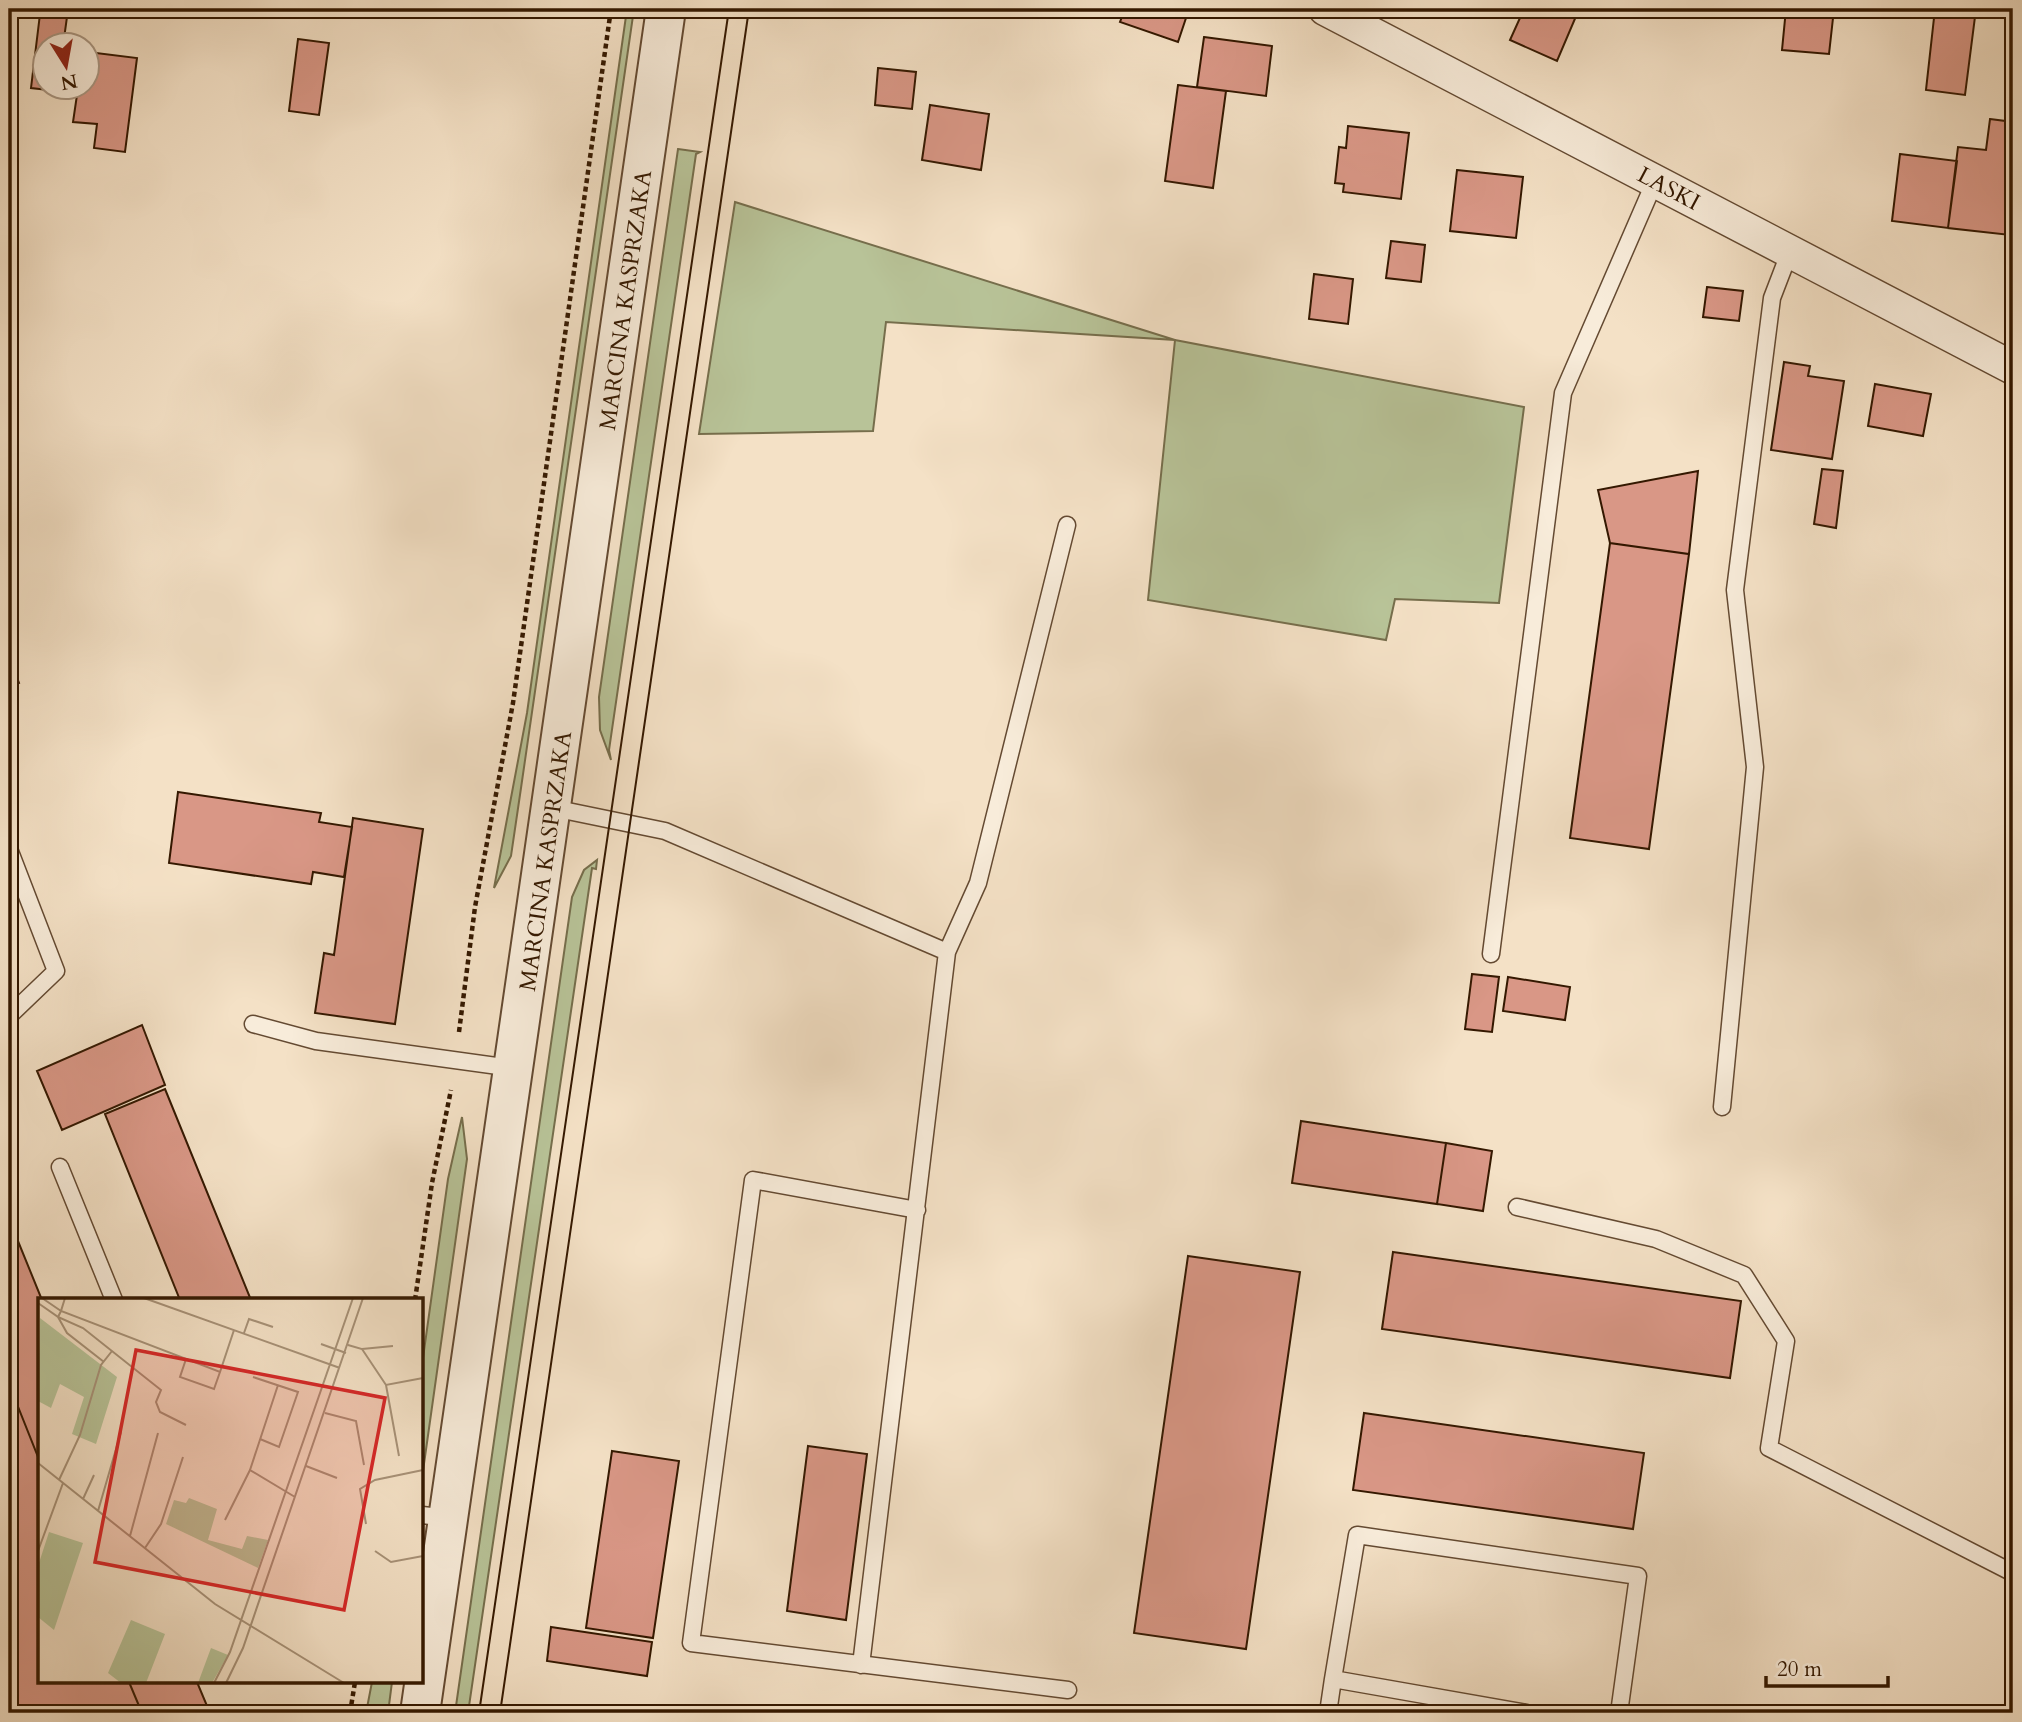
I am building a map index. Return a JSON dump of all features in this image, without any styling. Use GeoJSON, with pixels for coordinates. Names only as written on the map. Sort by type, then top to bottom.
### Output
{"type":"FeatureCollection","features":[{"type":"Feature","properties":{"kind":"street","name":"MARCINA KASPRZAKA"},"geometry":{"type":"LineString","coordinates":[[424,1671],[435,1516],[515,1068],[666,9]]}},
{"type":"Feature","properties":{"kind":"street","name":"LASKI"},"geometry":{"type":"LineString","coordinates":[[1325,9],[2013,368]]}},
{"type":"Feature","properties":{"kind":"street","name":"MARCINA KASPRZAKA"},"geometry":{"type":"LineString","coordinates":[[421,1713],[423,1684]]}},
{"type":"Feature","properties":{"kind":"lane"},"geometry":{"type":"LineString","coordinates":[[1491,954],[1563,393],[1637,216],[1655,181]]}},
{"type":"Feature","properties":{"kind":"lane"},"geometry":{"type":"LineString","coordinates":[[1722,1107],[1755,767],[1735,590],[1772,298],[1790,251]]}},
{"type":"Feature","properties":{"kind":"lane"},"geometry":{"type":"LineString","coordinates":[[861,1665],[947,951],[978,883],[1067,525]]}},
{"type":"Feature","properties":{"kind":"lane"},"geometry":{"type":"LineString","coordinates":[[553,808],[665,831],[947,951]]}},
{"type":"Feature","properties":{"kind":"lane"},"geometry":{"type":"LineString","coordinates":[[9,849],[57,971],[9,1016]]}},
{"type":"Feature","properties":{"kind":"lane"},"geometry":{"type":"LineString","coordinates":[[253,1024],[316,1041],[515,1068]]}},
{"type":"Feature","properties":{"kind":"lane"},"geometry":{"type":"LineString","coordinates":[[60,1167],[113,1298]]}},
{"type":"Feature","properties":{"kind":"lane"},"geometry":{"type":"LineString","coordinates":[[917,1210],[753,1180],[691,1643],[1068,1690]]}},
{"type":"Feature","properties":{"kind":"lane"},"geometry":{"type":"LineString","coordinates":[[1517,1207],[1656,1239],[1744,1276],[1786,1341],[1769,1448],[2013,1573]]}},
{"type":"Feature","properties":{"kind":"lane"},"geometry":{"type":"LineString","coordinates":[[1328,1713],[1357,1535],[1638,1576],[1619,1713]]}},
{"type":"Feature","properties":{"kind":"lane"},"geometry":{"type":"LineString","coordinates":[[1333,1679],[1527,1713]]}},
{"type":"Feature","properties":{"kind":"path"},"geometry":{"type":"LineString","coordinates":[[415,1298],[432,1183],[455,1060],[475,907],[513,703],[611,9]]}},
{"type":"Feature","properties":{"kind":"path"},"geometry":{"type":"LineString","coordinates":[[350,1713],[355,1684]]}},
{"type":"Feature","properties":{"kind":"green space"},"geometry":{"type":"Polygon","coordinates":[[[627,9],[634,9],[511,856],[494,888],[527,713],[627,9]]]}},
{"type":"Feature","properties":{"kind":"green space"},"geometry":{"type":"Polygon","coordinates":[[[678,149],[700,152],[696,154],[609,750],[611,760],[600,730],[599,697],[678,149]]]}},
{"type":"Feature","properties":{"kind":"green space"},"geometry":{"type":"Polygon","coordinates":[[[735,202],[1175,340],[886,322],[873,431],[699,434],[735,202]]]}},
{"type":"Feature","properties":{"kind":"green space"},"geometry":{"type":"Polygon","coordinates":[[[1175,340],[1524,407],[1499,603],[1395,599],[1386,640],[1148,600],[1175,340]]]}},
{"type":"Feature","properties":{"kind":"green space"},"geometry":{"type":"Polygon","coordinates":[[[597,860],[596,869],[592,868],[468,1713],[455,1713],[572,897],[584,870],[597,860]]]}},
{"type":"Feature","properties":{"kind":"green space"},"geometry":{"type":"Polygon","coordinates":[[[462,1117],[467,1159],[424,1464],[424,1351],[448,1179],[462,1117]]]}},
{"type":"Feature","properties":{"kind":"green space"},"geometry":{"type":"Polygon","coordinates":[[[372,1684],[392,1684],[388,1713],[366,1713],[372,1684]]]}},
{"type":"Feature","properties":{"kind":"building"},"geometry":{"type":"Polygon","coordinates":[[[967,9],[1022,9],[1021,16],[967,9]]]}},
{"type":"Feature","properties":{"kind":"building"},"geometry":{"type":"Polygon","coordinates":[[[1125,9],[1189,9],[1178,42],[1120,22],[1125,9]]]}},
{"type":"Feature","properties":{"kind":"building"},"geometry":{"type":"Polygon","coordinates":[[[1524,9],[1566,9],[1577,14],[1557,61],[1510,40],[1524,9]]]}},
{"type":"Feature","properties":{"kind":"building"},"geometry":{"type":"Polygon","coordinates":[[[1786,9],[1834,9],[1829,54],[1782,50],[1786,9]]]}},
{"type":"Feature","properties":{"kind":"building"},"geometry":{"type":"Polygon","coordinates":[[[1935,9],[1976,9],[1965,95],[1926,90],[1935,9]]]}},
{"type":"Feature","properties":{"kind":"building"},"geometry":{"type":"Polygon","coordinates":[[[40,14],[67,17],[65,32],[38,32],[40,14]]]}},
{"type":"Feature","properties":{"kind":"building"},"geometry":{"type":"Polygon","coordinates":[[[1204,37],[1272,46],[1266,96],[1197,87],[1204,37]]]}},
{"type":"Feature","properties":{"kind":"building"},"geometry":{"type":"Polygon","coordinates":[[[298,39],[329,43],[319,115],[289,111],[298,39]]]}},
{"type":"Feature","properties":{"kind":"building"},"geometry":{"type":"Polygon","coordinates":[[[102,54],[137,58],[125,152],[94,148],[97,124],[73,122],[76,102],[102,102],[102,54]]]}},
{"type":"Feature","properties":{"kind":"building"},"geometry":{"type":"Polygon","coordinates":[[[878,68],[916,72],[912,109],[875,105],[878,68]]]}},
{"type":"Feature","properties":{"kind":"building"},"geometry":{"type":"Polygon","coordinates":[[[2013,84],[2013,122],[2009,121],[2013,84]]]}},
{"type":"Feature","properties":{"kind":"building"},"geometry":{"type":"Polygon","coordinates":[[[1178,85],[1226,91],[1213,188],[1165,181],[1178,85]]]}},
{"type":"Feature","properties":{"kind":"building"},"geometry":{"type":"Polygon","coordinates":[[[930,105],[989,114],[981,170],[922,160],[930,105]]]}},
{"type":"Feature","properties":{"kind":"building"},"geometry":{"type":"Polygon","coordinates":[[[1990,119],[2013,122],[2013,207],[2010,235],[1948,228],[1958,147],[1986,150],[1990,119]]]}},
{"type":"Feature","properties":{"kind":"building"},"geometry":{"type":"Polygon","coordinates":[[[1348,126],[1409,133],[1401,199],[1343,192],[1344,184],[1335,183],[1339,147],[1346,148],[1348,126]]]}},
{"type":"Feature","properties":{"kind":"building"},"geometry":{"type":"Polygon","coordinates":[[[1900,154],[1957,161],[1948,228],[1892,221],[1900,154]]]}},
{"type":"Feature","properties":{"kind":"building"},"geometry":{"type":"Polygon","coordinates":[[[1457,170],[1523,177],[1516,238],[1450,231],[1457,170]]]}},
{"type":"Feature","properties":{"kind":"building"},"geometry":{"type":"Polygon","coordinates":[[[1391,241],[1425,245],[1421,282],[1386,278],[1391,241]]]}},
{"type":"Feature","properties":{"kind":"building"},"geometry":{"type":"Polygon","coordinates":[[[1314,274],[1353,279],[1348,324],[1309,319],[1314,274]]]}},
{"type":"Feature","properties":{"kind":"building"},"geometry":{"type":"Polygon","coordinates":[[[1707,287],[1743,291],[1739,321],[1703,317],[1707,287]]]}},
{"type":"Feature","properties":{"kind":"building"},"geometry":{"type":"Polygon","coordinates":[[[1784,362],[1810,366],[1808,376],[1844,381],[1832,459],[1771,450],[1784,362]]]}},
{"type":"Feature","properties":{"kind":"building"},"geometry":{"type":"Polygon","coordinates":[[[1875,384],[1931,394],[1923,436],[1868,426],[1875,384]]]}},
{"type":"Feature","properties":{"kind":"building"},"geometry":{"type":"Polygon","coordinates":[[[1822,469],[1843,471],[1836,528],[1814,524],[1822,469]]]}},
{"type":"Feature","properties":{"kind":"building"},"geometry":{"type":"Polygon","coordinates":[[[1698,471],[1689,554],[1610,543],[1598,490],[1698,471]]]}},
{"type":"Feature","properties":{"kind":"building"},"geometry":{"type":"Polygon","coordinates":[[[1610,543],[1689,554],[1649,849],[1570,838],[1610,543]]]}},
{"type":"Feature","properties":{"kind":"building"},"geometry":{"type":"Polygon","coordinates":[[[9,656],[19,683],[9,687],[9,656]]]}},
{"type":"Feature","properties":{"kind":"building"},"geometry":{"type":"Polygon","coordinates":[[[178,792],[321,813],[319,822],[352,827],[344,877],[313,872],[311,884],[169,863],[178,792]]]}},
{"type":"Feature","properties":{"kind":"building"},"geometry":{"type":"Polygon","coordinates":[[[353,818],[423,829],[395,1024],[315,1013],[324,953],[334,955],[353,818]]]}},
{"type":"Feature","properties":{"kind":"building"},"geometry":{"type":"Polygon","coordinates":[[[1472,974],[1499,977],[1492,1032],[1465,1029],[1472,974]]]}},
{"type":"Feature","properties":{"kind":"building"},"geometry":{"type":"Polygon","coordinates":[[[1508,977],[1570,987],[1565,1020],[1503,1011],[1508,977]]]}},
{"type":"Feature","properties":{"kind":"building"},"geometry":{"type":"Polygon","coordinates":[[[142,1025],[165,1085],[62,1130],[37,1071],[142,1025]]]}},
{"type":"Feature","properties":{"kind":"building"},"geometry":{"type":"Polygon","coordinates":[[[165,1089],[250,1298],[179,1298],[105,1114],[165,1089]]]}},
{"type":"Feature","properties":{"kind":"building"},"geometry":{"type":"Polygon","coordinates":[[[1301,1121],[1446,1143],[1437,1204],[1292,1183],[1301,1121]]]}},
{"type":"Feature","properties":{"kind":"building"},"geometry":{"type":"Polygon","coordinates":[[[1446,1143],[1492,1151],[1483,1211],[1437,1204],[1446,1143]]]}},
{"type":"Feature","properties":{"kind":"building"},"geometry":{"type":"Polygon","coordinates":[[[9,1219],[41,1298],[38,1298],[38,1457],[9,1384],[9,1219]]]}},
{"type":"Feature","properties":{"kind":"building"},"geometry":{"type":"Polygon","coordinates":[[[1393,1252],[1741,1301],[1730,1378],[1382,1329],[1393,1252]]]}},
{"type":"Feature","properties":{"kind":"building"},"geometry":{"type":"Polygon","coordinates":[[[1188,1256],[1300,1272],[1246,1649],[1134,1633],[1188,1256]]]}},
{"type":"Feature","properties":{"kind":"building"},"geometry":{"type":"Polygon","coordinates":[[[9,1384],[38,1457],[38,1684],[130,1684],[142,1713],[9,1713],[9,1384]]]}},
{"type":"Feature","properties":{"kind":"building"},"geometry":{"type":"Polygon","coordinates":[[[1364,1413],[1644,1453],[1633,1529],[1353,1490],[1364,1413]]]}},
{"type":"Feature","properties":{"kind":"building"},"geometry":{"type":"Polygon","coordinates":[[[808,1446],[867,1454],[846,1620],[787,1611],[808,1446]]]}},
{"type":"Feature","properties":{"kind":"building"},"geometry":{"type":"Polygon","coordinates":[[[612,1451],[679,1461],[653,1638],[586,1628],[612,1451]]]}},
{"type":"Feature","properties":{"kind":"building"},"geometry":{"type":"Polygon","coordinates":[[[551,1627],[652,1642],[647,1676],[547,1661],[551,1627]]]}},
{"type":"Feature","properties":{"kind":"building"},"geometry":{"type":"Polygon","coordinates":[[[130,1684],[198,1684],[210,1713],[142,1713],[130,1684]]]}},
{"type":"Feature","properties":{"kind":"building"},"geometry":{"type":"Polygon","coordinates":[[[582,1707],[631,1713],[582,1713],[582,1707]]]}},
{"type":"Feature","properties":{"kind":"tram line"},"geometry":{"type":"LineString","coordinates":[[479,1713],[729,9]]}},
{"type":"Feature","properties":{"kind":"tram line"},"geometry":{"type":"LineString","coordinates":[[500,1713],[749,9]]}}]}
